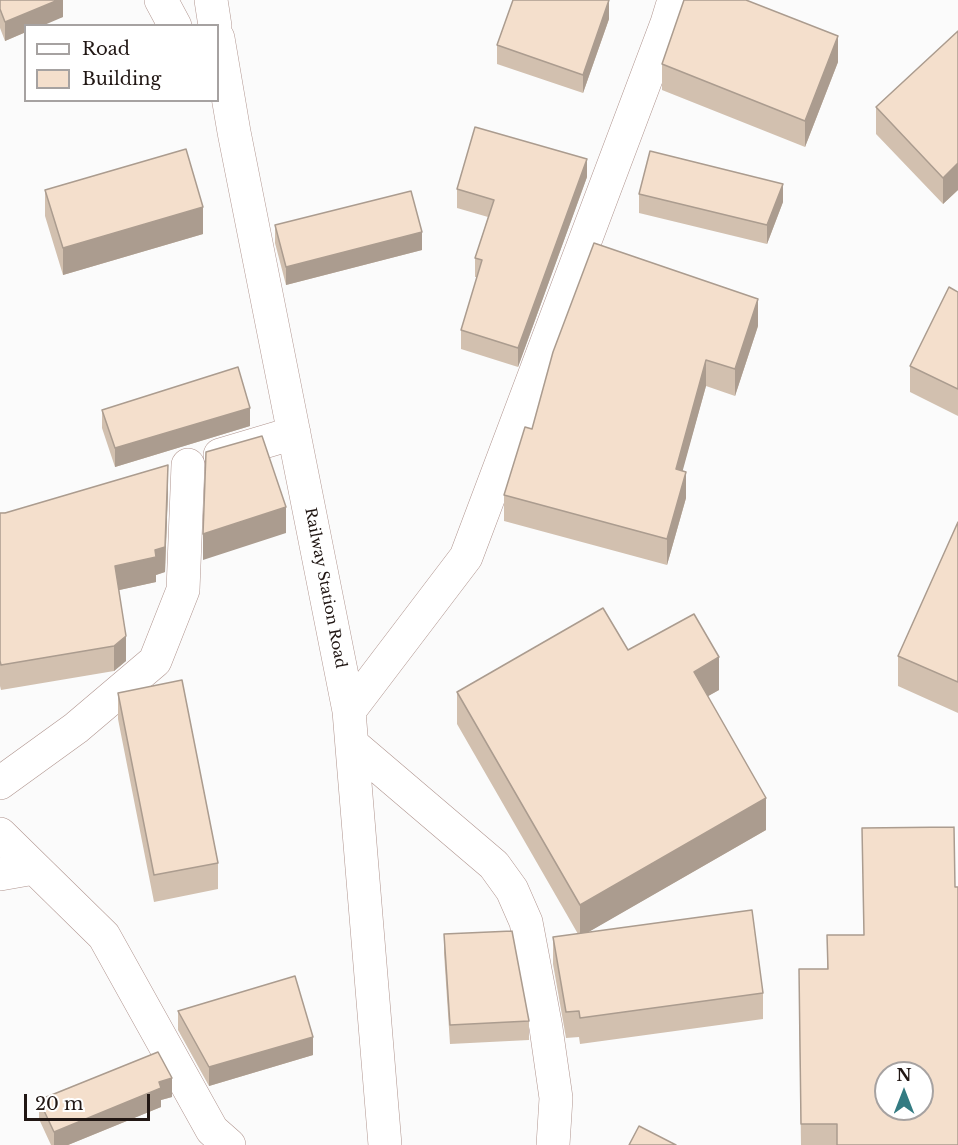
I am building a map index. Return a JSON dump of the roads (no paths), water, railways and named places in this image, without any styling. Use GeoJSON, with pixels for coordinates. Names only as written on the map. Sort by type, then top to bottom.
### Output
{"type":"FeatureCollection","features":[{"type":"Feature","properties":{"kind":"street"},"geometry":{"type":"LineString","coordinates":[[161,0],[174,24]]}},
{"type":"Feature","properties":{"kind":"street"},"geometry":{"type":"LineString","coordinates":[[211,0],[215,24]]}},
{"type":"Feature","properties":{"kind":"street"},"geometry":{"type":"LineString","coordinates":[[349,711],[466,557],[674,0]]}},
{"type":"Feature","properties":{"kind":"street","name":"Railway Station Road"},"geometry":{"type":"LineString","coordinates":[[219,44],[234,132],[349,711],[385,1145]]}},
{"type":"Feature","properties":{"kind":"street"},"geometry":{"type":"LineString","coordinates":[[217,102],[234,132]]}},
{"type":"Feature","properties":{"kind":"street"},"geometry":{"type":"LineString","coordinates":[[155,474],[294,433]]}},
{"type":"Feature","properties":{"kind":"street"},"geometry":{"type":"LineString","coordinates":[[0,783],[76,728],[155,661],[183,590],[188,465]]}},
{"type":"Feature","properties":{"kind":"street"},"geometry":{"type":"LineString","coordinates":[[352,744],[494,865],[512,890],[526,922],[546,1028],[556,1098],[553,1145]]}},
{"type":"Feature","properties":{"kind":"street"},"geometry":{"type":"LineString","coordinates":[[0,834],[104,936],[212,1130],[229,1145]]}},
{"type":"Feature","properties":{"kind":"street"},"geometry":{"type":"LineString","coordinates":[[0,874],[34,868]]}}]}
